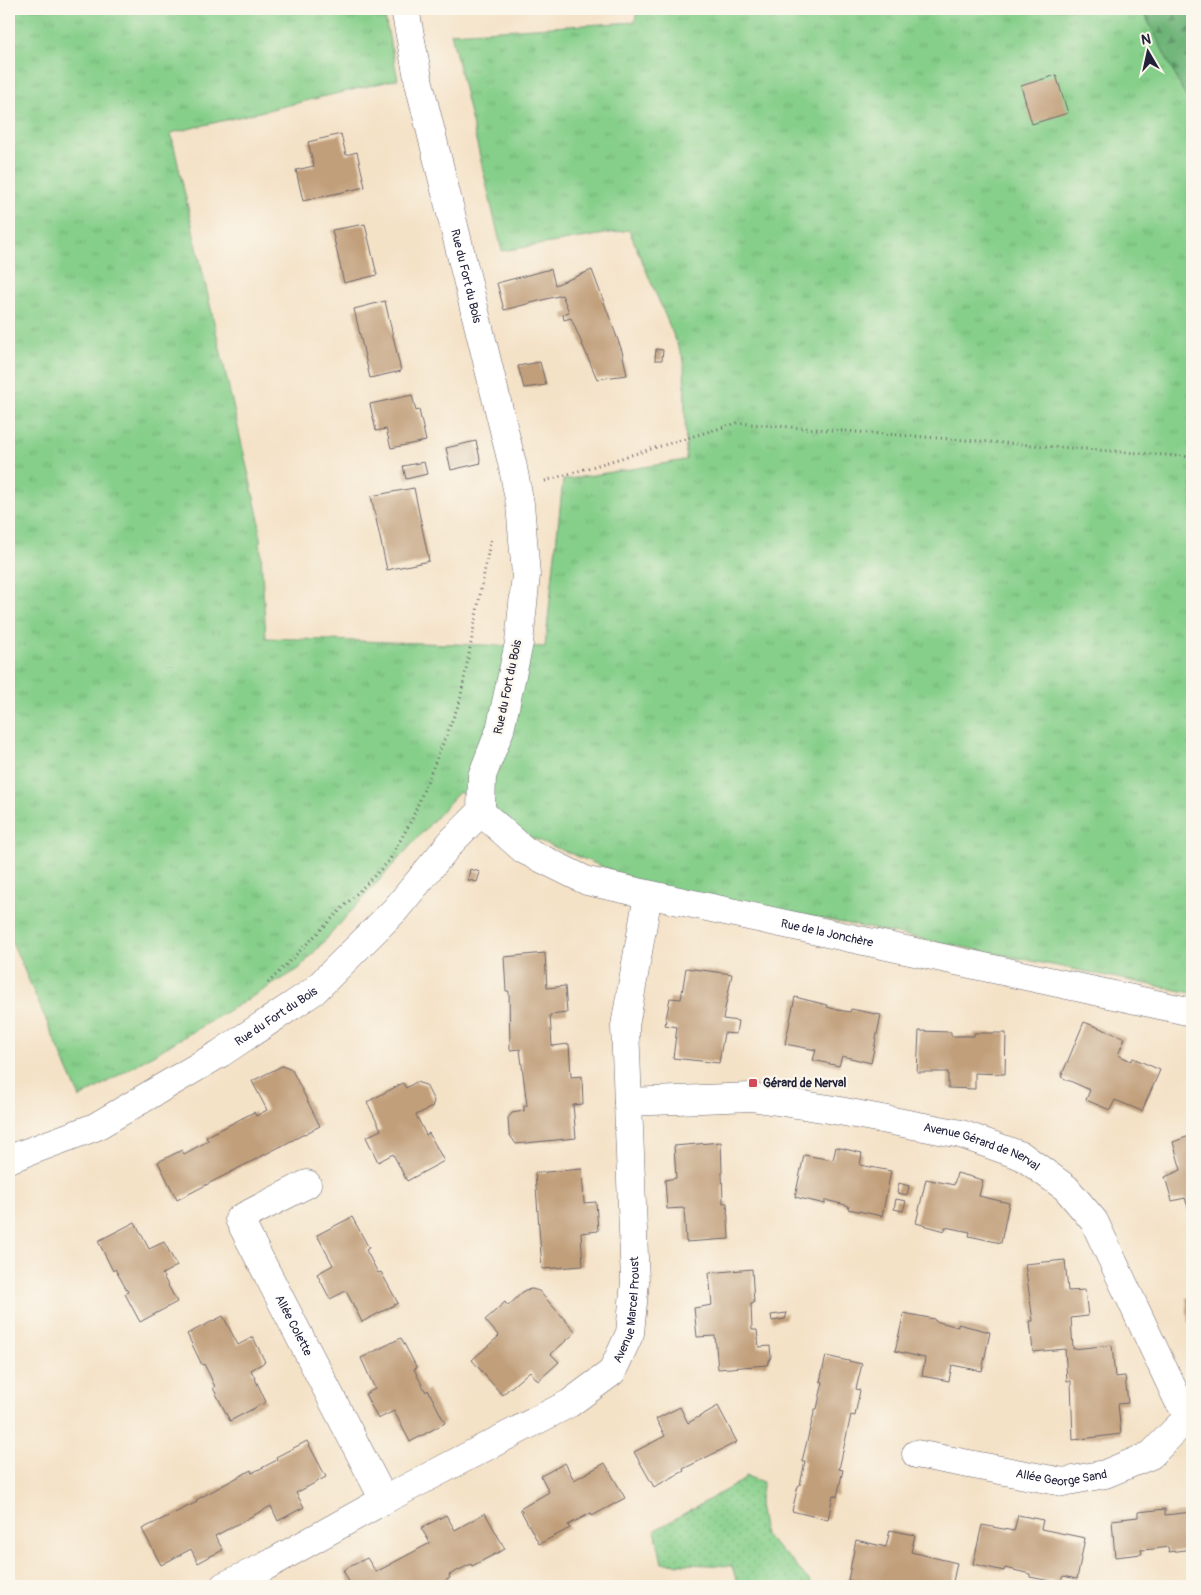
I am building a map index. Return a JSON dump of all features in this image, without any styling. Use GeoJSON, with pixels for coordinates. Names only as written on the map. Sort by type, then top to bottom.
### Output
{"type":"FeatureCollection","features":[{"type":"Feature","properties":{"kind":"street","name":"Rue du Fort du Bois"},"geometry":{"type":"LineString","coordinates":[[9,1159],[95,1127],[221,1053],[314,991],[395,910],[453,840],[481,812],[482,776],[500,730],[520,633],[526,575],[517,489],[418,83],[405,9]]}},
{"type":"Feature","properties":{"kind":"street","name":"Rue de la Jonchère"},"geometry":{"type":"LineString","coordinates":[[481,812],[524,850],[588,881],[1192,1012]]}},
{"type":"Feature","properties":{"kind":"street","name":"Avenue Marcel Proust"},"geometry":{"type":"LineString","coordinates":[[224,1586],[271,1576],[384,1500],[570,1403],[612,1372],[630,1333],[635,1282],[625,1026],[648,895]]}},
{"type":"Feature","properties":{"kind":"street","name":"Avenue Gérard de Nerval"},"geometry":{"type":"LineString","coordinates":[[628,1102],[751,1098],[829,1109],[961,1134],[1022,1156],[1066,1188],[1094,1221],[1178,1400],[1191,1417]]}},
{"type":"Feature","properties":{"kind":"street","name":"Allée Colette"},"geometry":{"type":"LineString","coordinates":[[307,1184],[238,1219],[384,1500]]}},
{"type":"Feature","properties":{"kind":"street","name":"Allée George Sand"},"geometry":{"type":"LineString","coordinates":[[916,1454],[1064,1482],[1105,1474],[1150,1455],[1191,1417]]}},
{"type":"Feature","properties":{"kind":"path"},"geometry":{"type":"LineString","coordinates":[[517,489],[736,423],[1192,457]]}},
{"type":"Feature","properties":{"kind":"path"},"geometry":{"type":"LineString","coordinates":[[266,986],[389,861],[412,819],[460,701],[493,528]]}},
{"type":"Feature","properties":{"kind":"green space"},"geometry":{"type":"Polygon","coordinates":[[[9,9],[383,9],[398,79],[171,133],[259,520],[266,638],[545,647],[563,480],[686,460],[684,360],[629,230],[502,251],[451,33],[635,22],[637,9],[1142,9],[1192,106],[1192,993],[643,883],[530,837],[459,792],[299,969],[80,1098],[9,935],[9,9]]]}},
{"type":"Feature","properties":{"kind":"green space"},"geometry":{"type":"Polygon","coordinates":[[[1142,9],[1192,9],[1192,106],[1186,97],[1142,9]]]}},
{"type":"Feature","properties":{"kind":"green space"},"geometry":{"type":"Polygon","coordinates":[[[746,1476],[763,1482],[759,1504],[764,1535],[791,1560],[814,1586],[738,1586],[732,1566],[662,1563],[655,1530],[742,1481],[746,1476]]]}},
{"type":"Feature","properties":{"kind":"building"},"geometry":{"type":"Polygon","coordinates":[[[1056,75],[1068,113],[1032,124],[1021,86],[1056,75]]]}},
{"type":"Feature","properties":{"kind":"building"},"geometry":{"type":"Polygon","coordinates":[[[341,134],[346,155],[357,152],[365,187],[303,201],[296,170],[314,166],[308,142],[341,134]]]}},
{"type":"Feature","properties":{"kind":"building"},"geometry":{"type":"Polygon","coordinates":[[[365,224],[377,275],[344,283],[332,230],[365,224]]]}},
{"type":"Feature","properties":{"kind":"building"},"geometry":{"type":"Polygon","coordinates":[[[551,269],[555,285],[592,270],[622,351],[627,375],[597,379],[571,318],[564,320],[563,314],[569,312],[562,295],[504,310],[497,283],[551,269]]]}},
{"type":"Feature","properties":{"kind":"building"},"geometry":{"type":"Polygon","coordinates":[[[385,301],[401,371],[370,378],[354,309],[385,301]]]}},
{"type":"Feature","properties":{"kind":"building"},"geometry":{"type":"Polygon","coordinates":[[[656,349],[663,350],[662,360],[655,360],[656,349]]]}},
{"type":"Feature","properties":{"kind":"building"},"geometry":{"type":"Polygon","coordinates":[[[540,362],[546,385],[524,388],[518,366],[540,362]]]}},
{"type":"Feature","properties":{"kind":"building"},"geometry":{"type":"Polygon","coordinates":[[[412,395],[416,411],[419,410],[426,441],[391,448],[386,429],[376,431],[370,404],[412,395]]]}},
{"type":"Feature","properties":{"kind":"building"},"geometry":{"type":"Polygon","coordinates":[[[476,441],[481,463],[451,470],[446,448],[476,441]]]}},
{"type":"Feature","properties":{"kind":"building"},"geometry":{"type":"Polygon","coordinates":[[[424,462],[427,474],[406,479],[403,466],[424,462]]]}},
{"type":"Feature","properties":{"kind":"building"},"geometry":{"type":"Polygon","coordinates":[[[414,488],[429,561],[387,570],[371,496],[414,488]]]}},
{"type":"Feature","properties":{"kind":"building"},"geometry":{"type":"Polygon","coordinates":[[[470,869],[480,872],[477,882],[468,880],[470,869]]]}},
{"type":"Feature","properties":{"kind":"building"},"geometry":{"type":"Polygon","coordinates":[[[545,953],[547,988],[565,986],[567,1013],[550,1015],[552,1046],[569,1044],[571,1077],[582,1076],[583,1104],[573,1105],[576,1138],[516,1144],[509,1134],[508,1118],[512,1113],[524,1111],[524,1106],[527,1106],[520,1049],[510,1050],[509,991],[506,991],[504,957],[545,953]]]}},
{"type":"Feature","properties":{"kind":"building"},"geometry":{"type":"Polygon","coordinates":[[[686,968],[732,974],[723,1019],[738,1021],[736,1034],[724,1033],[719,1063],[673,1058],[677,1027],[665,1025],[670,998],[681,999],[686,968]]]}},
{"type":"Feature","properties":{"kind":"building"},"geometry":{"type":"Polygon","coordinates":[[[795,997],[827,1005],[827,1007],[838,1010],[850,1012],[851,1009],[881,1015],[871,1063],[842,1056],[839,1066],[813,1060],[816,1050],[785,1044],[795,997]]]}},
{"type":"Feature","properties":{"kind":"building"},"geometry":{"type":"Polygon","coordinates":[[[1084,1022],[1125,1038],[1118,1055],[1131,1061],[1133,1058],[1160,1070],[1142,1111],[1115,1100],[1110,1110],[1086,1100],[1090,1090],[1061,1077],[1084,1022]]]}},
{"type":"Feature","properties":{"kind":"building"},"geometry":{"type":"Polygon","coordinates":[[[919,1031],[951,1032],[951,1036],[974,1036],[974,1033],[1006,1033],[1005,1074],[975,1073],[975,1089],[948,1088],[948,1072],[917,1072],[919,1031]]]}},
{"type":"Feature","properties":{"kind":"building"},"geometry":{"type":"Polygon","coordinates":[[[282,1066],[292,1070],[320,1126],[177,1200],[158,1162],[182,1150],[184,1154],[208,1141],[206,1137],[254,1112],[256,1116],[267,1110],[252,1081],[282,1066]]]}},
{"type":"Feature","properties":{"kind":"building"},"geometry":{"type":"Polygon","coordinates":[[[416,1082],[426,1085],[434,1101],[432,1107],[416,1115],[426,1135],[429,1133],[444,1161],[407,1181],[393,1154],[378,1162],[366,1137],[381,1130],[367,1102],[403,1083],[406,1088],[416,1082]]]}},
{"type":"Feature","properties":{"kind":"building"},"geometry":{"type":"Polygon","coordinates":[[[1192,1135],[1192,1219],[1185,1198],[1172,1201],[1165,1177],[1181,1170],[1173,1142],[1192,1135]]]}},
{"type":"Feature","properties":{"kind":"building"},"geometry":{"type":"Polygon","coordinates":[[[721,1142],[723,1203],[727,1203],[729,1239],[686,1242],[684,1208],[667,1209],[665,1180],[676,1178],[674,1146],[721,1142]]]}},
{"type":"Feature","properties":{"kind":"building"},"geometry":{"type":"Polygon","coordinates":[[[836,1147],[862,1153],[860,1165],[891,1171],[882,1216],[848,1209],[849,1206],[825,1200],[825,1204],[795,1197],[804,1155],[833,1160],[836,1147]]]}},
{"type":"Feature","properties":{"kind":"building"},"geometry":{"type":"Polygon","coordinates":[[[582,1169],[584,1203],[596,1202],[598,1231],[581,1233],[583,1266],[542,1269],[535,1173],[582,1169]]]}},
{"type":"Feature","properties":{"kind":"building"},"geometry":{"type":"Polygon","coordinates":[[[957,1173],[983,1180],[979,1196],[1009,1203],[1001,1243],[969,1236],[970,1232],[945,1227],[945,1231],[916,1223],[926,1179],[954,1185],[957,1173]]]}},
{"type":"Feature","properties":{"kind":"building"},"geometry":{"type":"Polygon","coordinates":[[[899,1183],[909,1186],[907,1195],[897,1193],[899,1183]]]}},
{"type":"Feature","properties":{"kind":"building"},"geometry":{"type":"Polygon","coordinates":[[[896,1199],[906,1201],[903,1211],[894,1209],[896,1199]]]}},
{"type":"Feature","properties":{"kind":"building"},"geometry":{"type":"Polygon","coordinates":[[[352,1217],[369,1248],[366,1250],[378,1273],[381,1272],[398,1303],[362,1322],[346,1291],[330,1299],[317,1274],[333,1265],[317,1235],[352,1217]]]}},
{"type":"Feature","properties":{"kind":"building"},"geometry":{"type":"Polygon","coordinates":[[[135,1222],[149,1249],[164,1242],[177,1266],[162,1274],[177,1302],[140,1322],[125,1294],[128,1292],[115,1269],[113,1271],[98,1241],[135,1222]]]}},
{"type":"Feature","properties":{"kind":"building"},"geometry":{"type":"Polygon","coordinates":[[[1065,1260],[1068,1291],[1085,1290],[1088,1316],[1071,1318],[1073,1349],[1112,1345],[1115,1377],[1125,1376],[1128,1403],[1118,1404],[1121,1434],[1073,1440],[1071,1381],[1067,1381],[1065,1349],[1033,1352],[1030,1321],[1033,1321],[1025,1264],[1065,1260]]]}},
{"type":"Feature","properties":{"kind":"building"},"geometry":{"type":"Polygon","coordinates":[[[752,1269],[754,1303],[751,1304],[752,1330],[757,1330],[759,1347],[770,1346],[771,1357],[767,1365],[718,1369],[715,1336],[697,1337],[694,1308],[712,1305],[709,1273],[752,1269]]]}},
{"type":"Feature","properties":{"kind":"building"},"geometry":{"type":"Polygon","coordinates":[[[525,1290],[539,1291],[576,1332],[551,1354],[559,1362],[538,1381],[530,1371],[502,1395],[472,1360],[499,1336],[485,1320],[505,1302],[508,1306],[525,1290]]]}},
{"type":"Feature","properties":{"kind":"building"},"geometry":{"type":"Polygon","coordinates":[[[1192,1297],[1192,1323],[1188,1323],[1186,1298],[1192,1297]]]}},
{"type":"Feature","properties":{"kind":"building"},"geometry":{"type":"Polygon","coordinates":[[[787,1313],[785,1319],[772,1321],[771,1315],[787,1313]]]}},
{"type":"Feature","properties":{"kind":"building"},"geometry":{"type":"Polygon","coordinates":[[[904,1313],[934,1319],[935,1321],[958,1327],[958,1324],[990,1332],[982,1371],[952,1365],[949,1381],[922,1376],[925,1358],[895,1351],[904,1313]]]}},
{"type":"Feature","properties":{"kind":"building"},"geometry":{"type":"Polygon","coordinates":[[[223,1316],[238,1345],[253,1337],[265,1362],[251,1370],[266,1402],[230,1421],[213,1388],[215,1387],[210,1376],[204,1364],[202,1365],[187,1334],[223,1316]]]}},
{"type":"Feature","properties":{"kind":"building"},"geometry":{"type":"Polygon","coordinates":[[[401,1338],[417,1368],[414,1369],[420,1381],[426,1392],[428,1390],[445,1423],[410,1442],[394,1411],[378,1419],[365,1394],[375,1389],[361,1358],[401,1338]]]}},
{"type":"Feature","properties":{"kind":"building"},"geometry":{"type":"Polygon","coordinates":[[[826,1356],[862,1364],[856,1389],[860,1390],[855,1416],[851,1415],[839,1469],[843,1470],[837,1497],[833,1495],[828,1520],[792,1511],[805,1461],[802,1461],[823,1382],[820,1381],[826,1356]]]}},
{"type":"Feature","properties":{"kind":"building"},"geometry":{"type":"Polygon","coordinates":[[[718,1406],[737,1442],[683,1469],[684,1471],[654,1487],[634,1452],[665,1436],[656,1419],[680,1407],[688,1423],[718,1406]]]}},
{"type":"Feature","properties":{"kind":"building"},"geometry":{"type":"Polygon","coordinates":[[[307,1441],[326,1477],[296,1493],[304,1507],[278,1521],[271,1506],[215,1536],[223,1550],[198,1563],[191,1549],[161,1565],[142,1529],[197,1502],[196,1500],[251,1470],[252,1473],[277,1460],[276,1457],[307,1441]]]}},
{"type":"Feature","properties":{"kind":"building"},"geometry":{"type":"Polygon","coordinates":[[[565,1463],[574,1480],[605,1463],[625,1498],[592,1516],[591,1513],[568,1525],[570,1528],[539,1544],[520,1509],[549,1492],[541,1476],[565,1463]]]}},
{"type":"Feature","properties":{"kind":"building"},"geometry":{"type":"Polygon","coordinates":[[[1165,1509],[1165,1515],[1192,1512],[1192,1549],[1169,1552],[1168,1547],[1141,1550],[1142,1554],[1115,1557],[1112,1520],[1138,1517],[1138,1512],[1165,1509]]]}},
{"type":"Feature","properties":{"kind":"building"},"geometry":{"type":"Polygon","coordinates":[[[485,1513],[505,1549],[472,1566],[471,1564],[449,1575],[450,1578],[436,1586],[351,1586],[343,1570],[367,1558],[376,1572],[430,1543],[421,1528],[446,1515],[455,1530],[485,1513]]]}},
{"type":"Feature","properties":{"kind":"building"},"geometry":{"type":"Polygon","coordinates":[[[1018,1515],[1043,1520],[1041,1529],[1085,1538],[1077,1579],[1063,1576],[1060,1583],[1030,1577],[1030,1574],[1005,1568],[1004,1571],[973,1564],[982,1525],[1014,1531],[1018,1515]]]}},
{"type":"Feature","properties":{"kind":"building"},"geometry":{"type":"Polygon","coordinates":[[[890,1530],[915,1535],[911,1552],[957,1563],[952,1586],[891,1586],[880,1584],[876,1586],[848,1580],[856,1540],[886,1547],[890,1530]]]}},
{"type":"Feature","properties":{"kind":"place","name":"Gérard de Nerval"},"geometry":{"type":"Point","coordinates":[753,1083]}}]}
